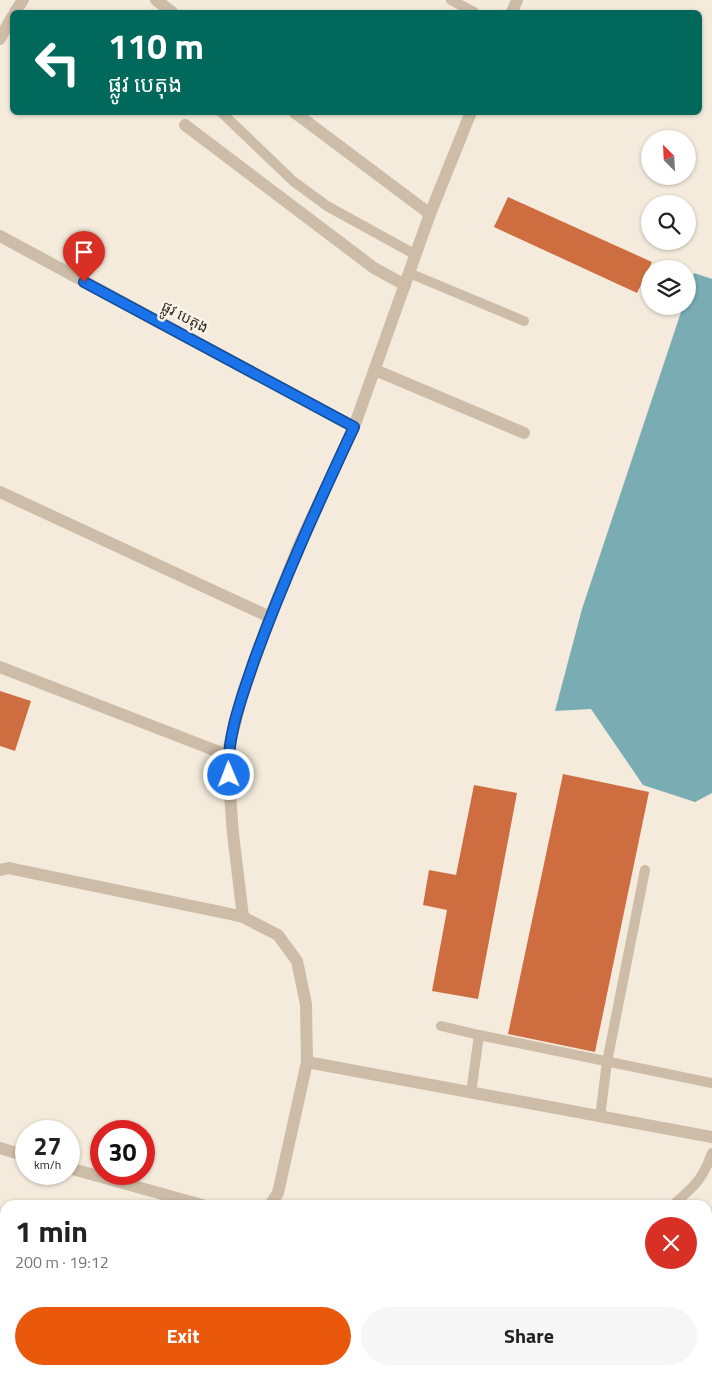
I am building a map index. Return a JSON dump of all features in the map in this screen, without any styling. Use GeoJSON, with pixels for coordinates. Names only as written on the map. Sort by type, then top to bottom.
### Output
{"type":"FeatureCollection","features":[{"type":"Feature","properties":{"kind":"street"},"geometry":{"type":"LineString","coordinates":[[156,0],[169,10]]}},
{"type":"Feature","properties":{"kind":"street"},"geometry":{"type":"LineString","coordinates":[[0,39],[10,21]]}},
{"type":"Feature","properties":{"kind":"street"},"geometry":{"type":"LineString","coordinates":[[298,115],[430,214]]}},
{"type":"Feature","properties":{"kind":"street"},"geometry":{"type":"LineString","coordinates":[[243,917],[233,834],[227,755],[243,692],[270,617],[300,543],[354,427],[430,214],[471,115]]}},
{"type":"Feature","properties":{"kind":"street"},"geometry":{"type":"LineString","coordinates":[[185,125],[374,268],[407,279]]}},
{"type":"Feature","properties":{"kind":"street","name":"ផ្លូវ បេតុង"},"geometry":{"type":"LineString","coordinates":[[0,236],[354,427]]}},
{"type":"Feature","properties":{"kind":"street"},"geometry":{"type":"LineString","coordinates":[[375,370],[524,433]]}},
{"type":"Feature","properties":{"kind":"street"},"geometry":{"type":"LineString","coordinates":[[0,492],[270,617]]}},
{"type":"Feature","properties":{"kind":"street"},"geometry":{"type":"LineString","coordinates":[[0,667],[227,755]]}},
{"type":"Feature","properties":{"kind":"street"},"geometry":{"type":"LineString","coordinates":[[0,870],[9,868],[34,872],[243,917],[278,935],[298,961],[306,1004],[307,1062],[278,1193],[273,1200]]}},
{"type":"Feature","properties":{"kind":"street"},"geometry":{"type":"LineString","coordinates":[[307,1062],[712,1137]]}},
{"type":"Feature","properties":{"kind":"street"},"geometry":{"type":"LineString","coordinates":[[0,1148],[15,1153]]}},
{"type":"Feature","properties":{"kind":"street"},"geometry":{"type":"LineString","coordinates":[[80,1171],[184,1200]]}},
{"type":"Feature","properties":{"kind":"lane"},"geometry":{"type":"LineString","coordinates":[[451,0],[470,10]]}},
{"type":"Feature","properties":{"kind":"lane"},"geometry":{"type":"LineString","coordinates":[[224,115],[293,181],[327,206],[416,255]]}},
{"type":"Feature","properties":{"kind":"lane"},"geometry":{"type":"LineString","coordinates":[[407,279],[524,321]]}},
{"type":"Feature","properties":{"kind":"lane"},"geometry":{"type":"LineString","coordinates":[[600,1116],[607,1062],[644,870]]}},
{"type":"Feature","properties":{"kind":"lane"},"geometry":{"type":"LineString","coordinates":[[441,1026],[480,1036],[712,1083]]}},
{"type":"Feature","properties":{"kind":"lane"},"geometry":{"type":"LineString","coordinates":[[471,1092],[480,1036]]}},
{"type":"Feature","properties":{"kind":"lane"},"geometry":{"type":"LineString","coordinates":[[679,1200],[699,1182],[712,1153]]}},
{"type":"Feature","properties":{"kind":"water"},"geometry":{"type":"Polygon","coordinates":[[[696,274],[712,279],[712,793],[695,802],[643,785],[591,709],[555,711],[582,609],[680,315],[696,315],[696,274]]]}},
{"type":"Feature","properties":{"kind":"building"},"geometry":{"type":"Polygon","coordinates":[[[508,197],[648,260],[641,260],[641,285],[637,293],[494,227],[508,197]]]}},
{"type":"Feature","properties":{"kind":"building"},"geometry":{"type":"Polygon","coordinates":[[[0,691],[31,701],[15,751],[0,746],[0,691]]]}},
{"type":"Feature","properties":{"kind":"building"},"geometry":{"type":"Polygon","coordinates":[[[563,774],[649,792],[595,1052],[508,1034],[563,774]]]}},
{"type":"Feature","properties":{"kind":"building"},"geometry":{"type":"Polygon","coordinates":[[[474,785],[517,793],[478,999],[432,991],[447,910],[423,905],[429,870],[456,875],[474,785]]]}},
{"type":"Feature","properties":{"kind":"route"},"geometry":{"type":"LineString","coordinates":[[84,282],[354,427],[300,543],[270,617],[243,692],[227,755],[229,775]]}}]}
